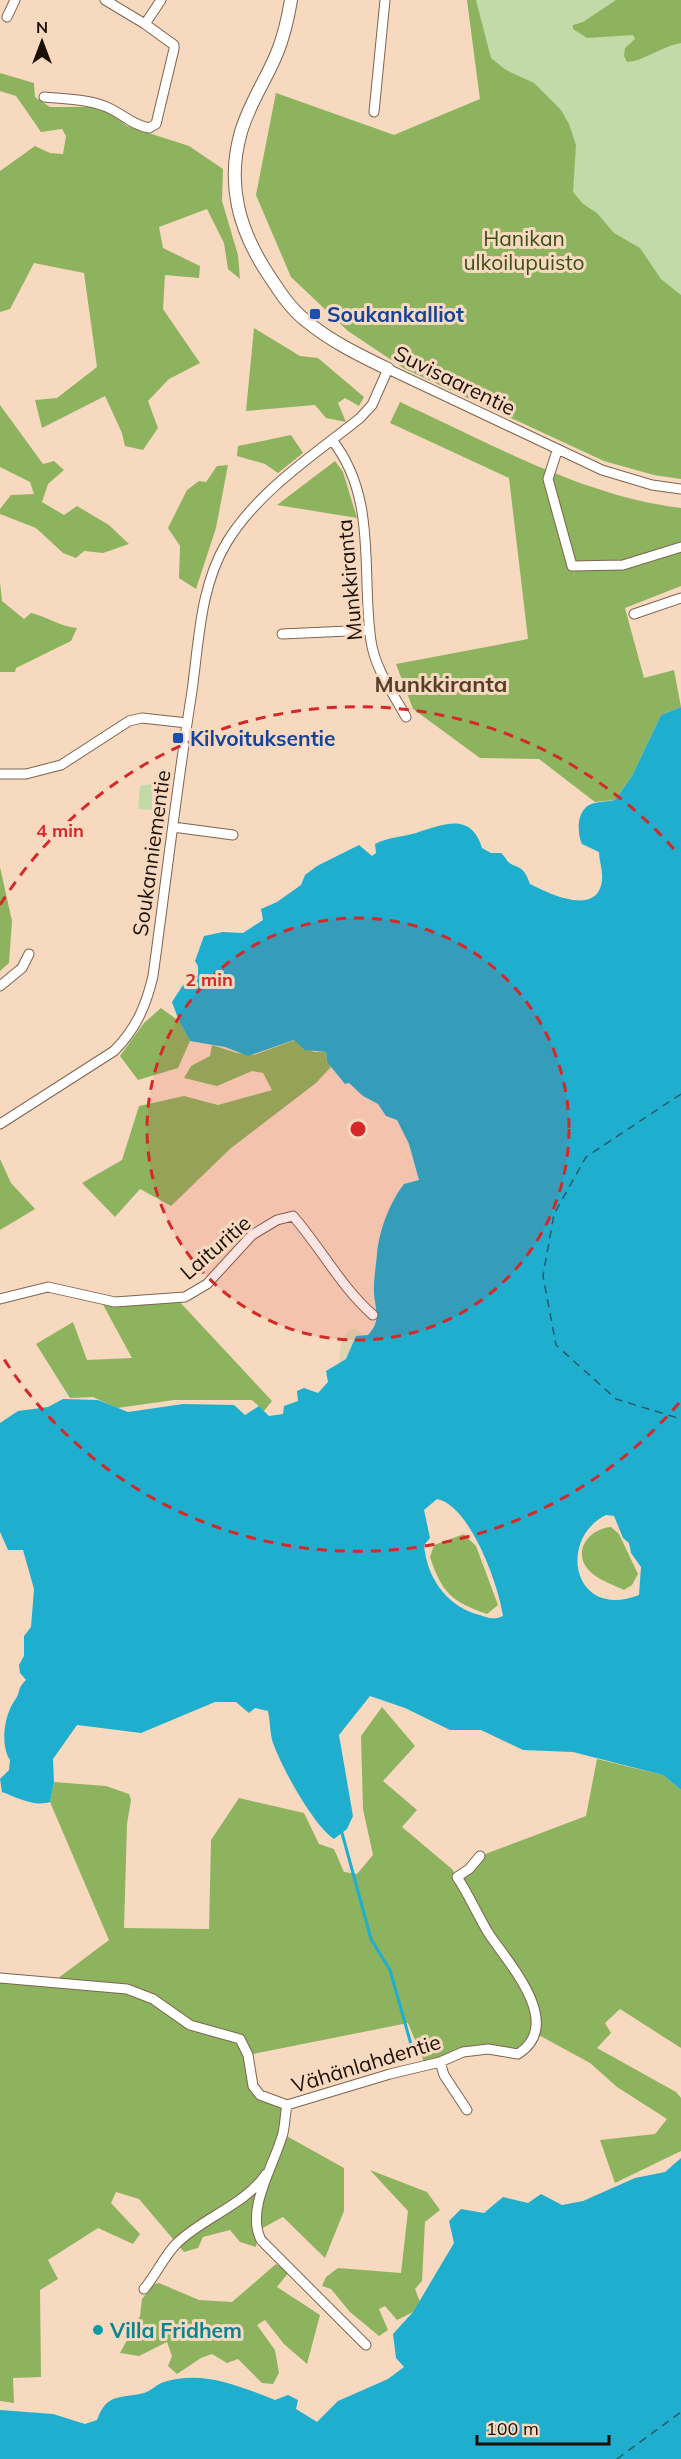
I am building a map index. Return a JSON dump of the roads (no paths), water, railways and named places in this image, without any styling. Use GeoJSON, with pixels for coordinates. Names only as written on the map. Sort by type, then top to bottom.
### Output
{"type":"FeatureCollection","features":[{"type":"Feature","properties":{"kind":"main road","name":"Suvisaarentie"},"geometry":{"type":"LineString","coordinates":[[291,0],[280,43],[247,113],[235,159],[237,202],[244,232],[285,298],[304,319],[350,350],[387,369]]}},
{"type":"Feature","properties":{"kind":"street"},"geometry":{"type":"LineString","coordinates":[[7,17],[15,0]]}},
{"type":"Feature","properties":{"kind":"street"},"geometry":{"type":"LineString","coordinates":[[44,97],[95,103],[112,109],[137,126],[149,128],[156,124],[174,45],[105,0]]}},
{"type":"Feature","properties":{"kind":"street"},"geometry":{"type":"LineString","coordinates":[[145,24],[161,0]]}},
{"type":"Feature","properties":{"kind":"street"},"geometry":{"type":"LineString","coordinates":[[374,112],[385,0]]}},
{"type":"Feature","properties":{"kind":"street","name":"Soukanniementie"},"geometry":{"type":"LineString","coordinates":[[0,1124],[114,1051],[135,1027],[142,1014],[153,976],[186,723],[207,588],[225,544],[248,513],[277,485],[372,405],[387,369]]}},
{"type":"Feature","properties":{"kind":"street","name":"Suvisaarentie"},"geometry":{"type":"LineString","coordinates":[[387,369],[557,451],[636,481],[681,489]]}},
{"type":"Feature","properties":{"kind":"street","name":"Munkkiranta"},"geometry":{"type":"LineString","coordinates":[[332,441],[350,466],[360,496],[370,630],[378,664],[406,717]]}},
{"type":"Feature","properties":{"kind":"street"},"geometry":{"type":"LineString","coordinates":[[557,451],[548,479],[572,566],[623,565],[681,547]]}},
{"type":"Feature","properties":{"kind":"street"},"geometry":{"type":"LineString","coordinates":[[634,614],[681,598]]}},
{"type":"Feature","properties":{"kind":"street"},"geometry":{"type":"LineString","coordinates":[[282,634],[370,630]]}},
{"type":"Feature","properties":{"kind":"street"},"geometry":{"type":"LineString","coordinates":[[0,774],[26,774],[61,765],[129,721],[142,718],[186,723]]}},
{"type":"Feature","properties":{"kind":"street"},"geometry":{"type":"LineString","coordinates":[[173,827],[233,835]]}},
{"type":"Feature","properties":{"kind":"street"},"geometry":{"type":"LineString","coordinates":[[0,986],[22,968],[28,954]]}},
{"type":"Feature","properties":{"kind":"street","name":"Laituritie"},"geometry":{"type":"LineString","coordinates":[[0,1299],[48,1287],[116,1302],[185,1297],[207,1284],[252,1235],[276,1220],[293,1216],[313,1239],[356,1301],[373,1315]]}},
{"type":"Feature","properties":{"kind":"street","name":"Vähänlahdentie"},"geometry":{"type":"LineString","coordinates":[[0,1978],[92,1984],[140,1993],[190,2025],[240,2039],[248,2055],[253,2086],[260,2095],[286,2105],[440,2061],[463,2052],[480,2050],[518,2054],[530,2047],[535,2032],[530,1993],[487,1930],[455,1873],[469,1869],[480,1856]]}},
{"type":"Feature","properties":{"kind":"street"},"geometry":{"type":"LineString","coordinates":[[440,2061],[447,2081],[467,2110]]}},
{"type":"Feature","properties":{"kind":"street"},"geometry":{"type":"LineString","coordinates":[[286,2105],[283,2133],[258,2200],[256,2231],[261,2240],[366,2345]]}},
{"type":"Feature","properties":{"kind":"street"},"geometry":{"type":"LineString","coordinates":[[144,2289],[177,2244],[260,2183],[269,2170]]}},
{"type":"Feature","properties":{"kind":"water"},"geometry":{"type":"Polygon","coordinates":[[[681,707],[681,1790],[663,1775],[573,1752],[523,1750],[481,1730],[450,1730],[405,1708],[370,1696],[339,1735],[353,1816],[347,1829],[334,1839],[307,1808],[290,1779],[272,1740],[268,1711],[255,1708],[249,1713],[236,1702],[215,1702],[141,1733],[77,1725],[53,1759],[54,1782],[50,1802],[32,1803],[2,1792],[0,1779],[9,1770],[10,1760],[4,1738],[6,1722],[21,1685],[26,1680],[20,1673],[19,1665],[24,1656],[24,1636],[31,1627],[34,1589],[23,1550],[8,1550],[0,1532],[0,1423],[18,1411],[48,1407],[63,1399],[98,1400],[128,1412],[183,1404],[234,1405],[245,1415],[259,1406],[269,1416],[283,1414],[284,1406],[298,1401],[297,1391],[304,1388],[318,1393],[328,1382],[326,1371],[346,1359],[356,1336],[368,1335],[374,1327],[377,1315],[374,1278],[383,1226],[394,1199],[404,1184],[419,1180],[409,1144],[397,1120],[386,1116],[378,1104],[363,1096],[349,1083],[345,1084],[327,1062],[326,1052],[305,1050],[294,1040],[248,1056],[225,1047],[190,1041],[172,1002],[183,985],[198,975],[198,966],[195,961],[204,936],[223,932],[243,933],[263,920],[261,909],[277,902],[301,885],[305,875],[317,866],[359,845],[372,856],[376,853],[375,844],[445,824],[463,825],[471,829],[482,848],[491,853],[501,853],[510,863],[523,871],[530,884],[548,893],[571,900],[592,898],[598,891],[602,873],[599,852],[582,844],[580,839],[581,814],[589,805],[615,800],[632,776],[661,715],[681,707]],[[437,1499],[424,1510],[430,1538],[424,1545],[429,1568],[439,1588],[455,1604],[476,1614],[490,1618],[503,1616],[489,1567],[471,1531],[461,1516],[449,1505],[437,1499]],[[606,1515],[591,1526],[581,1541],[578,1558],[579,1574],[587,1587],[599,1597],[617,1600],[639,1595],[641,1567],[631,1553],[629,1543],[623,1538],[614,1516],[606,1515]]]}},
{"type":"Feature","properties":{"kind":"water"},"geometry":{"type":"Polygon","coordinates":[[[681,2158],[681,2459],[0,2459],[0,2410],[53,2414],[85,2424],[97,2420],[105,2405],[116,2398],[144,2393],[161,2383],[178,2379],[221,2381],[275,2400],[288,2395],[298,2400],[296,2409],[317,2422],[338,2401],[388,2379],[404,2367],[396,2358],[393,2334],[413,2312],[454,2243],[449,2221],[461,2209],[484,2213],[503,2197],[528,2203],[541,2194],[562,2205],[583,2201],[635,2178],[665,2172],[681,2158]]]}},
{"type":"Feature","properties":{"kind":"waterway"},"geometry":{"type":"LineString","coordinates":[[342,1833],[371,1939],[390,1970],[414,2055]]}},
{"type":"Feature","properties":{"kind":"place","name":"Soukankalliot"},"geometry":{"type":"Point","coordinates":[315,314]}},
{"type":"Feature","properties":{"kind":"place","name":"Kilvoituksentie"},"geometry":{"type":"Point","coordinates":[178,738]}},
{"type":"Feature","properties":{"kind":"place","name":"Villa Fridhem"},"geometry":{"type":"Point","coordinates":[98,2330]}},
{"type":"Feature","properties":{"kind":"district","name":"Munkkiranta"},"geometry":{"type":"Point","coordinates":[441,684]}},
{"type":"Feature","properties":{"kind":"park label","name":"Hanikan ulkoilupuisto"},"geometry":{"type":"Point","coordinates":[524,250]}}]}
